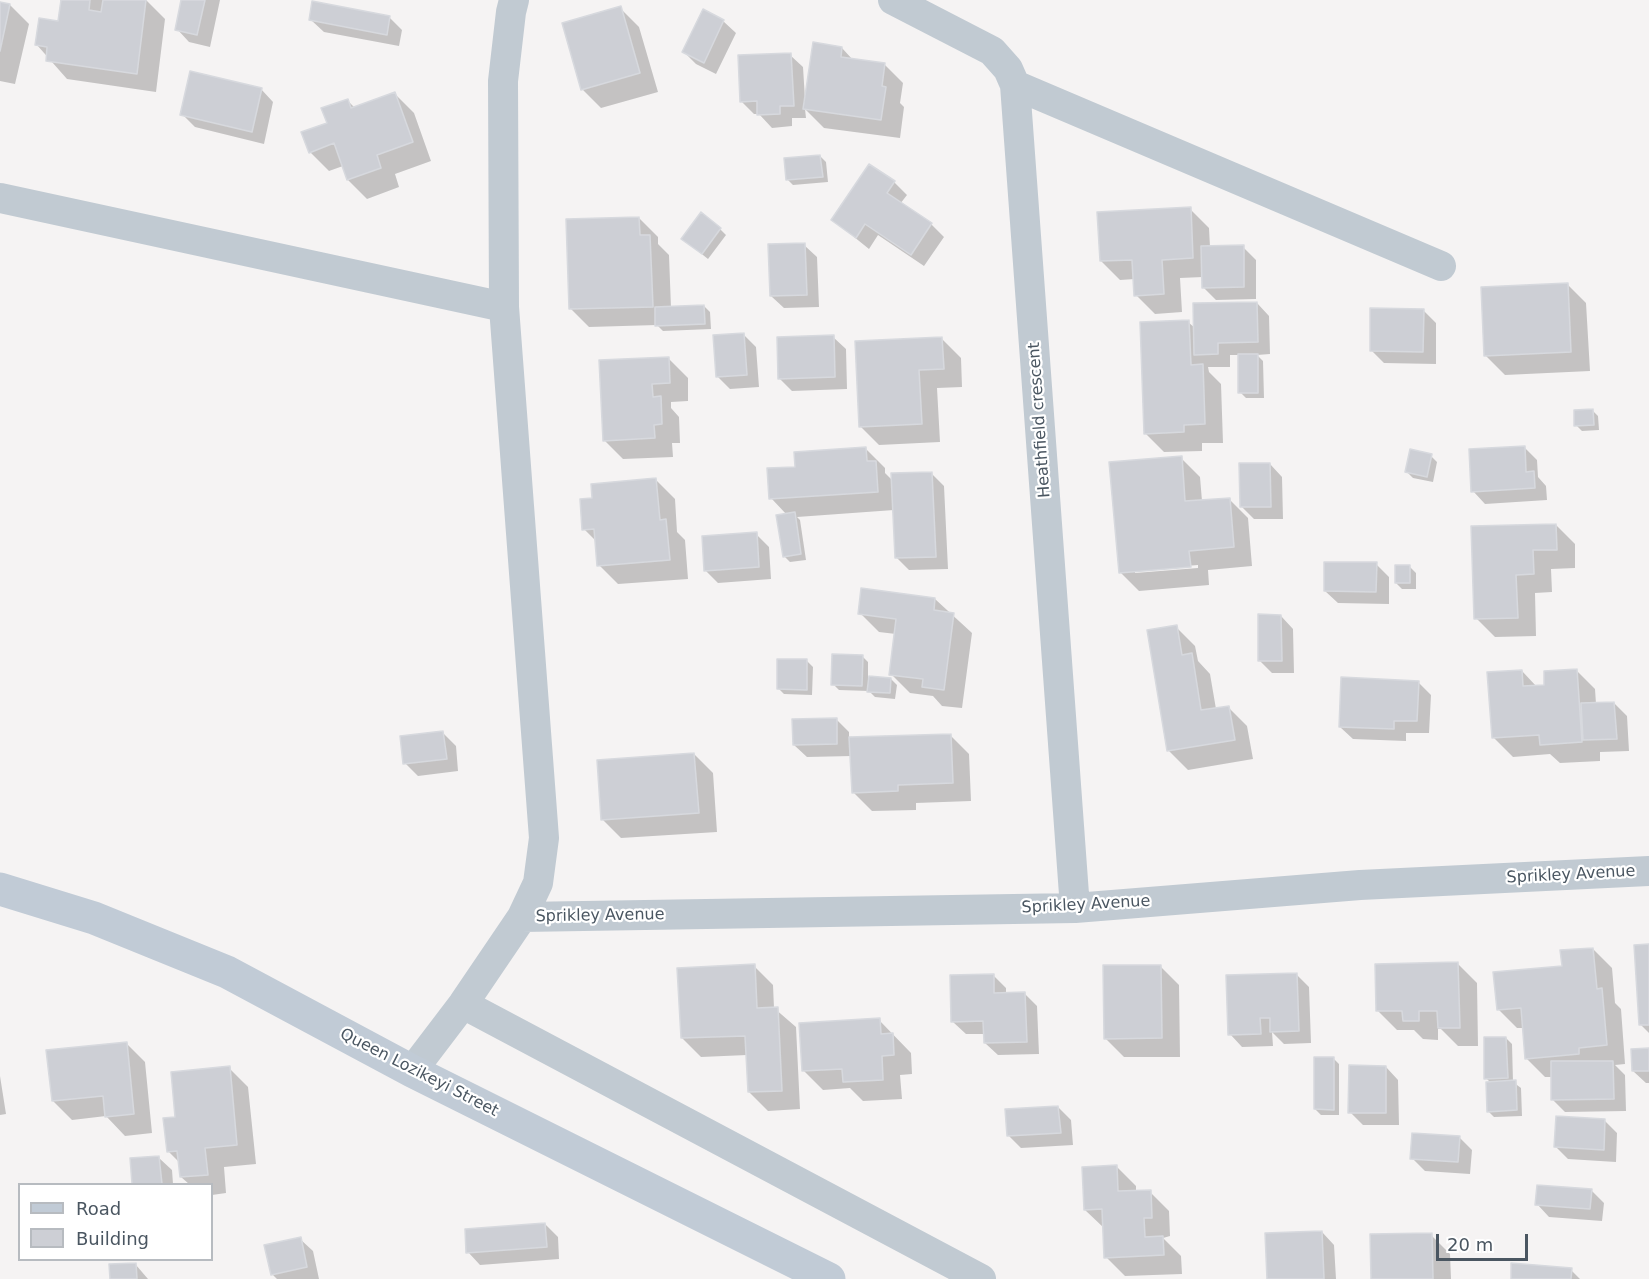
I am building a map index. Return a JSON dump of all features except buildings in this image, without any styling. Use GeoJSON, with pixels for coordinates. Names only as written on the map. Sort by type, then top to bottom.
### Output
{"type":"FeatureCollection","features":[{"type":"Feature","properties":{"kind":"main road","name":"Queen Lozikeyi Street"},"geometry":{"type":"LineString","coordinates":[[0,889],[94,918],[227,972],[412,1071],[829,1279]]}},
{"type":"Feature","properties":{"kind":"street"},"geometry":{"type":"LineString","coordinates":[[412,1071],[463,1004],[522,917],[538,883],[544,838],[504,306],[503,81],[514,0]]}},
{"type":"Feature","properties":{"kind":"street","name":"Heathfield crescent"},"geometry":{"type":"LineString","coordinates":[[893,0],[992,51],[1008,69],[1016,84],[1075,908]]}},
{"type":"Feature","properties":{"kind":"street"},"geometry":{"type":"LineString","coordinates":[[1016,84],[1441,266]]}},
{"type":"Feature","properties":{"kind":"street"},"geometry":{"type":"LineString","coordinates":[[0,198],[504,306]]}},
{"type":"Feature","properties":{"kind":"street","name":"Sprikley Avenue"},"geometry":{"type":"LineString","coordinates":[[522,917],[1075,908],[1360,885],[1649,871]]}},
{"type":"Feature","properties":{"kind":"street"},"geometry":{"type":"LineString","coordinates":[[463,1004],[981,1279]]}}]}
